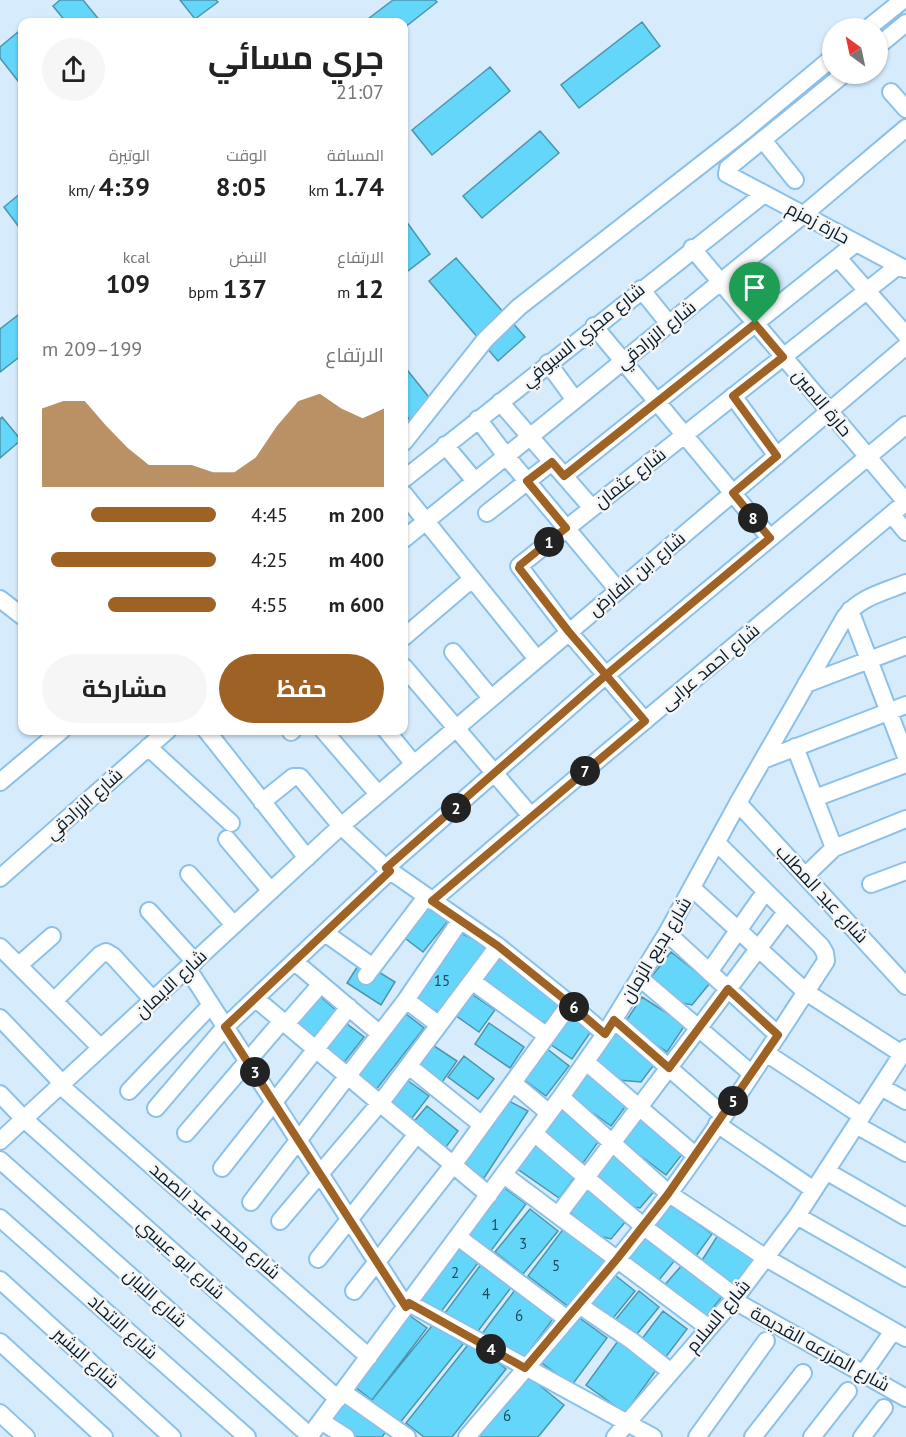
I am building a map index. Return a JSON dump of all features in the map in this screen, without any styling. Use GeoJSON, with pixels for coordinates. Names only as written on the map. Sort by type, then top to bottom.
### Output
{"type":"FeatureCollection","features":[{"type":"Feature","properties":{"kind":"street"},"geometry":{"type":"LineString","coordinates":[[880,18],[903,0]]}},
{"type":"Feature","properties":{"kind":"street"},"geometry":{"type":"LineString","coordinates":[[888,38],[906,23]]}},
{"type":"Feature","properties":{"kind":"street"},"geometry":{"type":"LineString","coordinates":[[408,437],[485,340],[519,307],[743,132],[822,66]]}},
{"type":"Feature","properties":{"kind":"street"},"geometry":{"type":"LineString","coordinates":[[795,180],[763,140],[832,84]]}},
{"type":"Feature","properties":{"kind":"street"},"geometry":{"type":"LineString","coordinates":[[891,92],[906,109]]}},
{"type":"Feature","properties":{"kind":"street","name":"شارع الزرادقي"},"geometry":{"type":"LineString","coordinates":[[408,536],[803,215],[906,128]]}},
{"type":"Feature","properties":{"kind":"street","name":"حارة زمزم"},"geometry":{"type":"LineString","coordinates":[[763,140],[728,168],[730,175],[902,268]]}},
{"type":"Feature","properties":{"kind":"street","name":"شارع مجري السيوفي"},"geometry":{"type":"LineString","coordinates":[[408,476],[692,248],[764,194]]}},
{"type":"Feature","properties":{"kind":"street"},"geometry":{"type":"LineString","coordinates":[[564,476],[856,243]]}},
{"type":"Feature","properties":{"kind":"street","name":"حارة الامين"},"geometry":{"type":"LineString","coordinates":[[692,248],[906,502]]}},
{"type":"Feature","properties":{"kind":"street"},"geometry":{"type":"LineString","coordinates":[[838,258],[906,335]]}},
{"type":"Feature","properties":{"kind":"street","name":"شارع عثمان"},"geometry":{"type":"LineString","coordinates":[[645,721],[569,632],[519,568],[520,565],[867,291],[902,268]]}},
{"type":"Feature","properties":{"kind":"street"},"geometry":{"type":"LineString","coordinates":[[641,290],[669,324]]}},
{"type":"Feature","properties":{"kind":"street"},"geometry":{"type":"LineString","coordinates":[[594,326],[770,538]]}},
{"type":"Feature","properties":{"kind":"street","name":"شارع ابن الفارض"},"geometry":{"type":"LineString","coordinates":[[341,826],[906,346]]}},
{"type":"Feature","properties":{"kind":"street"},"geometry":{"type":"LineString","coordinates":[[548,363],[575,400]]}},
{"type":"Feature","properties":{"kind":"street"},"geometry":{"type":"LineString","coordinates":[[733,396],[777,456]]}},
{"type":"Feature","properties":{"kind":"street"},"geometry":{"type":"LineString","coordinates":[[500,402],[592,508]]}},
{"type":"Feature","properties":{"kind":"street"},"geometry":{"type":"LineString","coordinates":[[478,419],[618,590]]}},
{"type":"Feature","properties":{"kind":"street"},"geometry":{"type":"LineString","coordinates":[[156,1107],[225,1027],[325,933],[388,869],[606,675],[906,425]]}},
{"type":"Feature","properties":{"kind":"street"},"geometry":{"type":"LineString","coordinates":[[445,445],[475,481]]}},
{"type":"Feature","properties":{"kind":"street"},"geometry":{"type":"LineString","coordinates":[[487,513],[552,462]]}},
{"type":"Feature","properties":{"kind":"street"},"geometry":{"type":"LineString","coordinates":[[408,499],[537,659]]}},
{"type":"Feature","properties":{"kind":"street","name":"شارع احمد عرابى"},"geometry":{"type":"LineString","coordinates":[[325,933],[369,972],[429,899],[906,502]]}},
{"type":"Feature","properties":{"kind":"street"},"geometry":{"type":"LineString","coordinates":[[892,515],[906,532]]}},
{"type":"Feature","properties":{"kind":"street"},"geometry":{"type":"LineString","coordinates":[[408,634],[472,579]]}},
{"type":"Feature","properties":{"kind":"street","name":"شارع بديع الزمان"},"geometry":{"type":"LineString","coordinates":[[310,1436],[504,1175],[605,1034],[667,933],[738,803],[850,610],[872,596],[906,583]]}},
{"type":"Feature","properties":{"kind":"street"},"geometry":{"type":"LineString","coordinates":[[0,600],[18,613]]}},
{"type":"Feature","properties":{"kind":"street"},"geometry":{"type":"LineString","coordinates":[[850,610],[906,757]]}},
{"type":"Feature","properties":{"kind":"street"},"geometry":{"type":"LineString","coordinates":[[806,684],[906,646]]}},
{"type":"Feature","properties":{"kind":"street"},"geometry":{"type":"LineString","coordinates":[[453,652],[491,698]]}},
{"type":"Feature","properties":{"kind":"street"},"geometry":{"type":"LineString","coordinates":[[408,672],[531,816]]}},
{"type":"Feature","properties":{"kind":"street"},"geometry":{"type":"LineString","coordinates":[[763,760],[906,705]]}},
{"type":"Feature","properties":{"kind":"street"},"geometry":{"type":"LineString","coordinates":[[0,782],[56,735]]}},
{"type":"Feature","properties":{"kind":"street","name":"شارع الزرادقي"},"geometry":{"type":"LineString","coordinates":[[0,878],[159,735]]}},
{"type":"Feature","properties":{"kind":"street"},"geometry":{"type":"LineString","coordinates":[[210,735],[307,858]]}},
{"type":"Feature","properties":{"kind":"street"},"geometry":{"type":"LineString","coordinates":[[327,735],[378,794]]}},
{"type":"Feature","properties":{"kind":"street"},"geometry":{"type":"LineString","coordinates":[[390,735],[414,764]]}},
{"type":"Feature","properties":{"kind":"street"},"geometry":{"type":"LineString","coordinates":[[148,747],[231,823]]}},
{"type":"Feature","properties":{"kind":"street"},"geometry":{"type":"LineString","coordinates":[[795,747],[834,848]]}},
{"type":"Feature","properties":{"kind":"street"},"geometry":{"type":"LineString","coordinates":[[815,798],[906,764]]}},
{"type":"Feature","properties":{"kind":"street"},"geometry":{"type":"LineString","coordinates":[[262,802],[297,776],[341,826],[388,869],[498,946],[605,1034]]}},
{"type":"Feature","properties":{"kind":"street","name":"شارع عبد المطلب"},"geometry":{"type":"LineString","coordinates":[[738,803],[906,986]]}},
{"type":"Feature","properties":{"kind":"street"},"geometry":{"type":"LineString","coordinates":[[805,876],[834,848],[906,819]]}},
{"type":"Feature","properties":{"kind":"street","name":"شارع الايمان"},"geometry":{"type":"LineString","coordinates":[[0,1141],[341,826]]}},
{"type":"Feature","properties":{"kind":"street"},"geometry":{"type":"LineString","coordinates":[[226,839],[271,891]]}},
{"type":"Feature","properties":{"kind":"street"},"geometry":{"type":"LineString","coordinates":[[468,1437],[617,1259],[668,1194],[752,1074],[826,961],[825,953],[717,843]]}},
{"type":"Feature","properties":{"kind":"street"},"geometry":{"type":"LineString","coordinates":[[871,884],[906,871]]}},
{"type":"Feature","properties":{"kind":"street"},"geometry":{"type":"LineString","coordinates":[[189,873],[234,925]]}},
{"type":"Feature","properties":{"kind":"street"},"geometry":{"type":"LineString","coordinates":[[692,888],[806,992],[904,1051]]}},
{"type":"Feature","properties":{"kind":"street"},"geometry":{"type":"LineString","coordinates":[[709,972],[765,892]]}},
{"type":"Feature","properties":{"kind":"street"},"geometry":{"type":"LineString","coordinates":[[149,911],[191,965],[211,1005],[407,1305],[653,1437]]}},
{"type":"Feature","properties":{"kind":"street"},"geometry":{"type":"LineString","coordinates":[[558,1215],[786,912]]}},
{"type":"Feature","properties":{"kind":"street"},"geometry":{"type":"LineString","coordinates":[[251,1202],[406,1000],[460,921]]}},
{"type":"Feature","properties":{"kind":"street"},"geometry":{"type":"LineString","coordinates":[[667,933],[778,1035]]}},
{"type":"Feature","properties":{"kind":"street"},"geometry":{"type":"LineString","coordinates":[[19,965],[51,936]]}},
{"type":"Feature","properties":{"kind":"street"},"geometry":{"type":"LineString","coordinates":[[0,946],[101,1048]]}},
{"type":"Feature","properties":{"kind":"street"},"geometry":{"type":"LineString","coordinates":[[280,1221],[410,1067],[498,946]]}},
{"type":"Feature","properties":{"kind":"street"},"geometry":{"type":"LineString","coordinates":[[54,1001],[100,955],[106,952],[113,956],[153,1000]]}},
{"type":"Feature","properties":{"kind":"street"},"geometry":{"type":"LineString","coordinates":[[295,962],[380,1034]]}},
{"type":"Feature","properties":{"kind":"street"},"geometry":{"type":"LineString","coordinates":[[640,978],[752,1074]]}},
{"type":"Feature","properties":{"kind":"street"},"geometry":{"type":"LineString","coordinates":[[472,981],[547,1036]]}},
{"type":"Feature","properties":{"kind":"street"},"geometry":{"type":"LineString","coordinates":[[186,1133],[247,1060],[321,984]]}},
{"type":"Feature","properties":{"kind":"street"},"geometry":{"type":"LineString","coordinates":[[256,999],[489,1195]]}},
{"type":"Feature","properties":{"kind":"street"},"geometry":{"type":"LineString","coordinates":[[406,1000],[439,1025]]}},
{"type":"Feature","properties":{"kind":"street"},"geometry":{"type":"LineString","coordinates":[[354,1291],[453,1165],[570,1004]]}},
{"type":"Feature","properties":{"kind":"street"},"geometry":{"type":"LineString","coordinates":[[129,1091],[211,1005]]}},
{"type":"Feature","properties":{"kind":"street"},"geometry":{"type":"LineString","coordinates":[[222,1168],[349,1007]]}},
{"type":"Feature","properties":{"kind":"street","name":"شارع محمد عبد الصمد"},"geometry":{"type":"LineString","coordinates":[[0,1018],[62,1085],[369,1357]]}},
{"type":"Feature","properties":{"kind":"street"},"geometry":{"type":"LineString","coordinates":[[614,1020],[669,1068],[720,1119],[814,1190]]}},
{"type":"Feature","properties":{"kind":"street","name":"شارع السلام"},"geometry":{"type":"LineString","coordinates":[[615,1437],[735,1298],[766,1258],[797,1216],[904,1051]]}},
{"type":"Feature","properties":{"kind":"street"},"geometry":{"type":"LineString","coordinates":[[766,1053],[906,1154]]}},
{"type":"Feature","properties":{"kind":"street"},"geometry":{"type":"LineString","coordinates":[[586,1062],[696,1155]]}},
{"type":"Feature","properties":{"kind":"street"},"geometry":{"type":"LineString","coordinates":[[410,1067],[482,1125]]}},
{"type":"Feature","properties":{"kind":"street"},"geometry":{"type":"LineString","coordinates":[[513,1083],[549,1113]]}},
{"type":"Feature","properties":{"kind":"street"},"geometry":{"type":"LineString","coordinates":[[881,1087],[906,1101]]}},
{"type":"Feature","properties":{"kind":"street","name":"شارع ابو عيسي"},"geometry":{"type":"LineString","coordinates":[[0,1094],[24,1119],[340,1396],[407,1437]]}},
{"type":"Feature","properties":{"kind":"street"},"geometry":{"type":"LineString","coordinates":[[561,1097],[668,1194],[766,1258],[902,1334],[863,1374]]}},
{"type":"Feature","properties":{"kind":"street","name":"شارع المزرعه القديمة"},"geometry":{"type":"LineString","coordinates":[[534,1133],[643,1226],[735,1298],[906,1398]]}},
{"type":"Feature","properties":{"kind":"street"},"geometry":{"type":"LineString","coordinates":[[318,1259],[417,1134]]}},
{"type":"Feature","properties":{"kind":"street","name":"شارع اللبان"},"geometry":{"type":"LineString","coordinates":[[0,1160],[310,1436]]}},
{"type":"Feature","properties":{"kind":"street"},"geometry":{"type":"LineString","coordinates":[[826,1171],[906,1217]]}},
{"type":"Feature","properties":{"kind":"street"},"geometry":{"type":"LineString","coordinates":[[504,1175],[709,1328]]}},
{"type":"Feature","properties":{"kind":"street"},"geometry":{"type":"LineString","coordinates":[[797,1216],[906,1278]]}},
{"type":"Feature","properties":{"kind":"street","name":"شارع الاتحاد"},"geometry":{"type":"LineString","coordinates":[[0,1218],[247,1437]]}},
{"type":"Feature","properties":{"kind":"street"},"geometry":{"type":"LineString","coordinates":[[458,1237],[567,1319]]}},
{"type":"Feature","properties":{"kind":"street","name":"شارع البشير"},"geometry":{"type":"LineString","coordinates":[[0,1280],[172,1437]]}},
{"type":"Feature","properties":{"kind":"street"},"geometry":{"type":"LineString","coordinates":[[579,1305],[632,1341],[670,1372]]}},
{"type":"Feature","properties":{"kind":"street"},"geometry":{"type":"LineString","coordinates":[[697,1437],[765,1341]]}},
{"type":"Feature","properties":{"kind":"street"},"geometry":{"type":"LineString","coordinates":[[0,1342],[104,1437]]}},
{"type":"Feature","properties":{"kind":"street"},"geometry":{"type":"LineString","coordinates":[[753,1437],[803,1373]]}},
{"type":"Feature","properties":{"kind":"street"},"geometry":{"type":"LineString","coordinates":[[812,1437],[848,1391]]}},
{"type":"Feature","properties":{"kind":"street"},"geometry":{"type":"LineString","coordinates":[[862,1437],[884,1408]]}},
{"type":"Feature","properties":{"kind":"street"},"geometry":{"type":"LineString","coordinates":[[0,1413],[27,1437]]}},
{"type":"Feature","properties":{"kind":"street"},"geometry":{"type":"LineString","coordinates":[[321,1421],[346,1437]]}},
{"type":"Feature","properties":{"kind":"building"},"geometry":{"type":"Polygon","coordinates":[[[60,0],[83,0],[98,18],[63,18],[53,6],[60,0]]]}},
{"type":"Feature","properties":{"kind":"building"},"geometry":{"type":"Polygon","coordinates":[[[180,0],[216,0],[218,2],[196,18],[180,0]]]}},
{"type":"Feature","properties":{"kind":"building"},"geometry":{"type":"Polygon","coordinates":[[[393,0],[435,0],[437,2],[408,25],[408,18],[369,18],[393,0]]]}},
{"type":"Feature","properties":{"kind":"building"},"geometry":{"type":"Polygon","coordinates":[[[642,22],[660,46],[579,108],[561,85],[642,22]]]}},
{"type":"Feature","properties":{"kind":"building"},"geometry":{"type":"Polygon","coordinates":[[[18,32],[18,81],[0,58],[0,47],[18,32]]]}},
{"type":"Feature","properties":{"kind":"building"},"geometry":{"type":"Polygon","coordinates":[[[490,67],[510,91],[432,155],[412,130],[490,67]]]}},
{"type":"Feature","properties":{"kind":"building"},"geometry":{"type":"Polygon","coordinates":[[[540,131],[559,153],[482,218],[463,196],[540,131]]]}},
{"type":"Feature","properties":{"kind":"building"},"geometry":{"type":"Polygon","coordinates":[[[18,195],[18,226],[4,207],[18,195]]]}},
{"type":"Feature","properties":{"kind":"building"},"geometry":{"type":"Polygon","coordinates":[[[408,224],[430,254],[408,271],[408,224]]]}},
{"type":"Feature","properties":{"kind":"building"},"geometry":{"type":"Polygon","coordinates":[[[456,258],[525,337],[498,361],[429,281],[456,258]]]}},
{"type":"Feature","properties":{"kind":"building"},"geometry":{"type":"Polygon","coordinates":[[[18,315],[18,358],[0,372],[0,329],[18,315]]]}},
{"type":"Feature","properties":{"kind":"building"},"geometry":{"type":"Polygon","coordinates":[[[408,371],[436,406],[414,425],[408,418],[408,371]]]}},
{"type":"Feature","properties":{"kind":"building"},"geometry":{"type":"Polygon","coordinates":[[[2,417],[18,436],[18,443],[0,458],[0,419],[2,417]]]}},
{"type":"Feature","properties":{"kind":"building"},"geometry":{"type":"Polygon","coordinates":[[[426,904],[448,921],[423,952],[401,935],[426,904]]]}},
{"type":"Feature","properties":{"kind":"building"},"geometry":{"type":"Polygon","coordinates":[[[455,930],[494,950],[444,1012],[427,1009],[413,999],[455,930]]]}},
{"type":"Feature","properties":{"kind":"building"},"geometry":{"type":"Polygon","coordinates":[[[671,952],[710,983],[692,1005],[673,1001],[648,981],[671,952]]]}},
{"type":"Feature","properties":{"kind":"building"},"geometry":{"type":"Polygon","coordinates":[[[496,956],[560,1003],[546,1022],[535,1020],[479,979],[496,956]]]}},
{"type":"Feature","properties":{"kind":"building"},"geometry":{"type":"Polygon","coordinates":[[[361,961],[395,982],[381,1005],[347,983],[361,961]]]}},
{"type":"Feature","properties":{"kind":"building"},"geometry":{"type":"Polygon","coordinates":[[[467,991],[495,1010],[479,1032],[452,1013],[467,991]]]}},
{"type":"Feature","properties":{"kind":"building"},"geometry":{"type":"Polygon","coordinates":[[[315,992],[337,1011],[310,1043],[288,1024],[315,992]]]}},
{"type":"Feature","properties":{"kind":"building"},"geometry":{"type":"Polygon","coordinates":[[[642,997],[685,1025],[667,1052],[624,1024],[642,997]]]}},
{"type":"Feature","properties":{"kind":"building"},"geometry":{"type":"Polygon","coordinates":[[[401,1010],[424,1028],[375,1091],[352,1073],[401,1010]]]}},
{"type":"Feature","properties":{"kind":"building"},"geometry":{"type":"Polygon","coordinates":[[[571,1015],[592,1030],[572,1059],[550,1044],[571,1015]]]}},
{"type":"Feature","properties":{"kind":"building"},"geometry":{"type":"Polygon","coordinates":[[[342,1020],[364,1037],[342,1065],[320,1049],[342,1020]]]}},
{"type":"Feature","properties":{"kind":"building"},"geometry":{"type":"Polygon","coordinates":[[[489,1023],[524,1047],[510,1068],[475,1044],[489,1023]]]}},
{"type":"Feature","properties":{"kind":"building"},"geometry":{"type":"Polygon","coordinates":[[[613,1031],[656,1062],[641,1082],[618,1080],[591,1062],[613,1031]]]}},
{"type":"Feature","properties":{"kind":"building"},"geometry":{"type":"Polygon","coordinates":[[[428,1042],[457,1061],[440,1085],[412,1066],[428,1042]]]}},
{"type":"Feature","properties":{"kind":"building"},"geometry":{"type":"Polygon","coordinates":[[[546,1048],[569,1066],[546,1096],[523,1079],[546,1048]]]}},
{"type":"Feature","properties":{"kind":"building"},"geometry":{"type":"Polygon","coordinates":[[[464,1056],[494,1079],[478,1099],[448,1077],[464,1056]]]}},
{"type":"Feature","properties":{"kind":"building"},"geometry":{"type":"Polygon","coordinates":[[[585,1071],[628,1103],[611,1126],[567,1094],[585,1071]]]}},
{"type":"Feature","properties":{"kind":"building"},"geometry":{"type":"Polygon","coordinates":[[[404,1078],[429,1096],[412,1118],[387,1099],[404,1078]]]}},
{"type":"Feature","properties":{"kind":"building"},"geometry":{"type":"Polygon","coordinates":[[[507,1100],[528,1111],[484,1178],[461,1164],[507,1100]]]}},
{"type":"Feature","properties":{"kind":"building"},"geometry":{"type":"Polygon","coordinates":[[[427,1106],[458,1131],[443,1151],[411,1125],[427,1106]]]}},
{"type":"Feature","properties":{"kind":"building"},"geometry":{"type":"Polygon","coordinates":[[[557,1107],[601,1138],[583,1163],[540,1132],[557,1107]]]}},
{"type":"Feature","properties":{"kind":"building"},"geometry":{"type":"Polygon","coordinates":[[[641,1114],[687,1148],[666,1175],[621,1141],[641,1114]]]}},
{"type":"Feature","properties":{"kind":"building"},"geometry":{"type":"Polygon","coordinates":[[[534,1143],[577,1174],[559,1198],[516,1168],[534,1143]]]}},
{"type":"Feature","properties":{"kind":"building"},"geometry":{"type":"Polygon","coordinates":[[[614,1153],[656,1189],[640,1208],[628,1206],[593,1177],[614,1153]]]}},
{"type":"Feature","properties":{"kind":"building"},"geometry":{"type":"Polygon","coordinates":[[[502,1186],[526,1204],[490,1252],[466,1234],[502,1186]]]}},
{"type":"Feature","properties":{"kind":"building"},"geometry":{"type":"Polygon","coordinates":[[[587,1188],[626,1221],[611,1239],[599,1236],[568,1211],[587,1188]]]}},
{"type":"Feature","properties":{"kind":"building"},"geometry":{"type":"Polygon","coordinates":[[[667,1202],[712,1234],[696,1256],[651,1225],[667,1202]]]}},
{"type":"Feature","properties":{"kind":"building"},"geometry":{"type":"Polygon","coordinates":[[[530,1209],[558,1231],[523,1274],[495,1252],[530,1209]]]}},
{"type":"Feature","properties":{"kind":"building"},"geometry":{"type":"Polygon","coordinates":[[[564,1228],[606,1260],[569,1307],[528,1276],[564,1228]]]}},
{"type":"Feature","properties":{"kind":"building"},"geometry":{"type":"Polygon","coordinates":[[[645,1233],[679,1255],[655,1285],[623,1261],[645,1233]]]}},
{"type":"Feature","properties":{"kind":"building"},"geometry":{"type":"Polygon","coordinates":[[[718,1235],[758,1260],[738,1290],[699,1265],[718,1235]]]}},
{"type":"Feature","properties":{"kind":"building"},"geometry":{"type":"Polygon","coordinates":[[[456,1247],[478,1263],[440,1313],[418,1298],[456,1247]]]}},
{"type":"Feature","properties":{"kind":"building"},"geometry":{"type":"Polygon","coordinates":[[[482,1263],[513,1285],[475,1335],[445,1313],[482,1263]]]}},
{"type":"Feature","properties":{"kind":"building"},"geometry":{"type":"Polygon","coordinates":[[[683,1264],[724,1294],[706,1317],[661,1289],[683,1264]]]}},
{"type":"Feature","properties":{"kind":"building"},"geometry":{"type":"Polygon","coordinates":[[[611,1272],[635,1291],[610,1322],[587,1303],[611,1272]]]}},
{"type":"Feature","properties":{"kind":"building"},"geometry":{"type":"Polygon","coordinates":[[[518,1286],[556,1315],[520,1363],[481,1335],[518,1286]]]}},
{"type":"Feature","properties":{"kind":"building"},"geometry":{"type":"Polygon","coordinates":[[[639,1291],[659,1307],[632,1340],[612,1324],[639,1291]]]}},
{"type":"Feature","properties":{"kind":"building"},"geometry":{"type":"Polygon","coordinates":[[[663,1311],[687,1329],[662,1362],[638,1344],[663,1311]]]}},
{"type":"Feature","properties":{"kind":"building"},"geometry":{"type":"Polygon","coordinates":[[[406,1313],[427,1328],[372,1400],[351,1384],[406,1313]]]}},
{"type":"Feature","properties":{"kind":"building"},"geometry":{"type":"Polygon","coordinates":[[[574,1314],[607,1338],[572,1385],[539,1361],[574,1314]]]}},
{"type":"Feature","properties":{"kind":"building"},"geometry":{"type":"Polygon","coordinates":[[[435,1322],[463,1344],[399,1424],[371,1401],[435,1322]]]}},
{"type":"Feature","properties":{"kind":"building"},"geometry":{"type":"Polygon","coordinates":[[[471,1341],[506,1369],[452,1437],[424,1437],[406,1423],[471,1341]]]}},
{"type":"Feature","properties":{"kind":"building"},"geometry":{"type":"Polygon","coordinates":[[[618,1341],[657,1369],[625,1413],[586,1385],[618,1341]]]}},
{"type":"Feature","properties":{"kind":"building"},"geometry":{"type":"Polygon","coordinates":[[[524,1373],[564,1405],[538,1437],[473,1437],[524,1373]]]}},
{"type":"Feature","properties":{"kind":"building"},"geometry":{"type":"Polygon","coordinates":[[[345,1397],[388,1429],[382,1437],[353,1437],[330,1419],[345,1397]]]}},
{"type":"Feature","properties":{"kind":"route"},"geometry":{"type":"LineString","coordinates":[[755,324],[564,476],[552,462],[527,481],[566,528],[519,568],[606,675],[386,868],[390,871],[225,1027],[406,1307],[409,1303],[525,1368],[617,1259],[668,1194],[778,1035],[728,989],[669,1068],[614,1020],[605,1034],[498,946],[432,901],[645,721],[606,675],[770,538],[733,493],[777,456],[733,396],[783,357],[755,324]]}}]}
